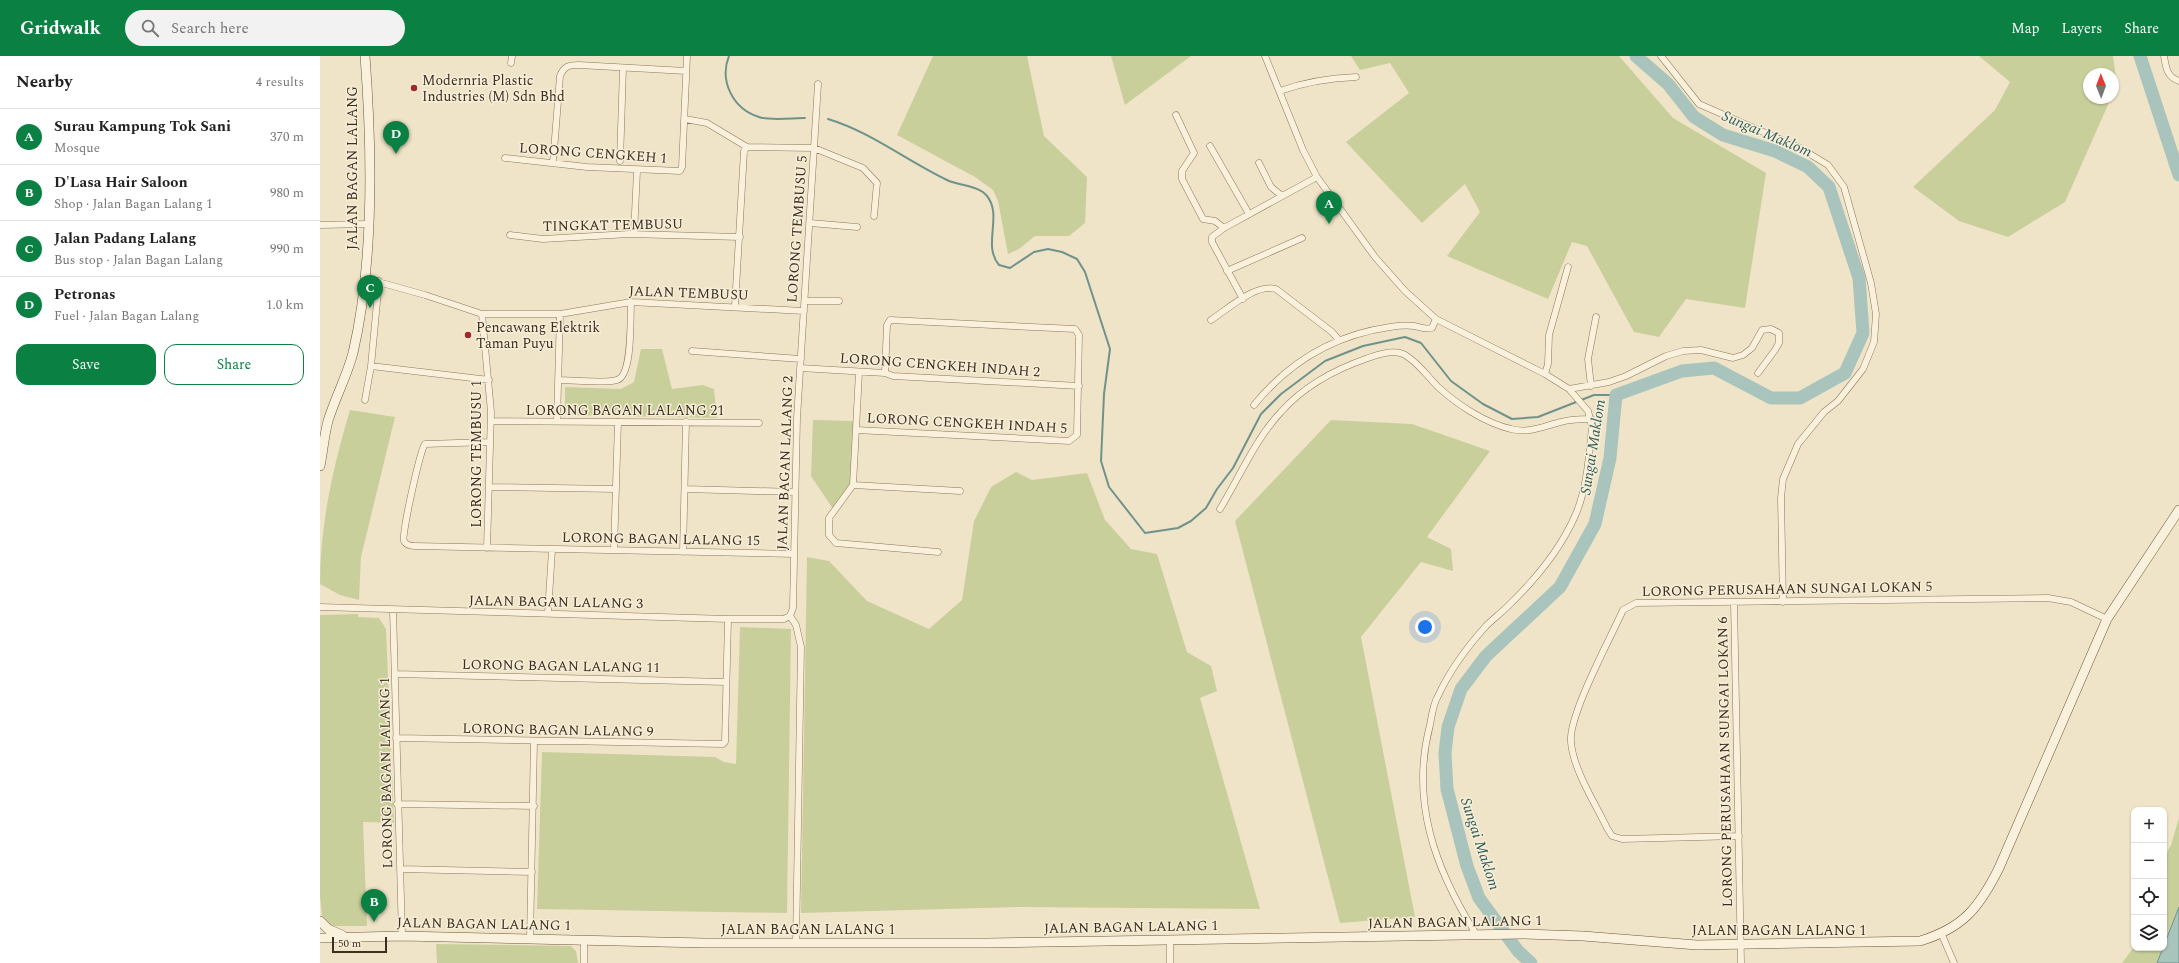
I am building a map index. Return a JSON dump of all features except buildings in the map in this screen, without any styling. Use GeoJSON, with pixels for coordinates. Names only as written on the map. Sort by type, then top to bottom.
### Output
{"type":"FeatureCollection","features":[{"type":"Feature","properties":{"kind":"main road","name":"JALAN BAGAN LALANG"},"geometry":{"type":"LineString","coordinates":[[320,466],[323,429],[352,353],[364,278],[368,224],[368,127],[364,56]]}},
{"type":"Feature","properties":{"kind":"main road","name":"JALAN BAGAN LALANG 1"},"geometry":{"type":"LineString","coordinates":[[320,938],[348,936],[402,936],[796,944],[1170,941],[1524,934],[1576,935],[1697,945],[1920,941],[1942,935],[1959,924],[1982,899],[1992,882],[2107,619],[2179,510]]}},
{"type":"Feature","properties":{"kind":"main road"},"geometry":{"type":"LineString","coordinates":[[320,921],[328,929],[348,936]]}},
{"type":"Feature","properties":{"kind":"street"},"geometry":{"type":"LineString","coordinates":[[687,56],[685,119],[707,123],[746,147],[814,148],[863,168],[877,183],[874,216]]}},
{"type":"Feature","properties":{"kind":"street"},"geometry":{"type":"LineString","coordinates":[[1265,56],[1316,176],[1375,257],[1415,302],[1436,319],[1544,374],[1571,391],[1588,411],[1591,419],[1592,427],[1586,478],[1576,515],[1563,539],[1537,575],[1486,626],[1453,667],[1437,697],[1425,743],[1422,783],[1428,830],[1451,889],[1478,934]]}},
{"type":"Feature","properties":{"kind":"street"},"geometry":{"type":"LineString","coordinates":[[1661,56],[1699,104],[1800,148],[1828,164],[1844,187],[1870,283],[1876,314],[1874,342],[1863,368],[1838,401],[1824,412],[1798,444],[1783,479],[1781,498],[1783,602]]}},
{"type":"Feature","properties":{"kind":"street"},"geometry":{"type":"LineString","coordinates":[[2164,56],[2167,71],[2172,79],[2179,81]]}},
{"type":"Feature","properties":{"kind":"street"},"geometry":{"type":"LineString","coordinates":[[553,163],[560,76],[564,68],[568,65],[686,71]]}},
{"type":"Feature","properties":{"kind":"street"},"geometry":{"type":"LineString","coordinates":[[620,161],[623,68]]}},
{"type":"Feature","properties":{"kind":"street"},"geometry":{"type":"LineString","coordinates":[[1280,91],[1302,83],[1331,78],[1356,77]]}},
{"type":"Feature","properties":{"kind":"street","name":"LORONG TEMBUSU 5"},"geometry":{"type":"LineString","coordinates":[[804,311],[818,84]]}},
{"type":"Feature","properties":{"kind":"street"},"geometry":{"type":"LineString","coordinates":[[1176,115],[1194,153],[1182,171],[1182,179],[1203,219],[1215,221],[1224,228]]}},
{"type":"Feature","properties":{"kind":"street","name":"LORONG CENGKEH 1"},"geometry":{"type":"LineString","coordinates":[[505,158],[637,171],[680,171],[682,167],[685,119]]}},
{"type":"Feature","properties":{"kind":"street"},"geometry":{"type":"LineString","coordinates":[[1210,146],[1249,214]]}},
{"type":"Feature","properties":{"kind":"street"},"geometry":{"type":"LineString","coordinates":[[735,306],[744,151],[746,147]]}},
{"type":"Feature","properties":{"kind":"street"},"geometry":{"type":"LineString","coordinates":[[1259,163],[1271,187],[1282,196]]}},
{"type":"Feature","properties":{"kind":"street"},"geometry":{"type":"LineString","coordinates":[[634,234],[637,171]]}},
{"type":"Feature","properties":{"kind":"street"},"geometry":{"type":"LineString","coordinates":[[1243,299],[1227,270],[1212,237],[1224,228],[1316,176]]}},
{"type":"Feature","properties":{"kind":"street"},"geometry":{"type":"LineString","coordinates":[[810,223],[857,228]]}},
{"type":"Feature","properties":{"kind":"street"},"geometry":{"type":"LineString","coordinates":[[320,225],[368,224]]}},
{"type":"Feature","properties":{"kind":"street","name":"TINGKAT TEMBUSU"},"geometry":{"type":"LineString","coordinates":[[510,235],[543,239],[634,234],[740,237]]}},
{"type":"Feature","properties":{"kind":"street"},"geometry":{"type":"LineString","coordinates":[[1227,270],[1302,238]]}},
{"type":"Feature","properties":{"kind":"street"},"geometry":{"type":"LineString","coordinates":[[1544,374],[1548,364],[1549,335],[1568,267]]}},
{"type":"Feature","properties":{"kind":"street","name":"JALAN TEMBUSU"},"geometry":{"type":"LineString","coordinates":[[364,278],[378,281],[482,314],[560,314],[631,302],[735,306],[804,311]]}},
{"type":"Feature","properties":{"kind":"street"},"geometry":{"type":"LineString","coordinates":[[365,400],[371,366],[378,281]]}},
{"type":"Feature","properties":{"kind":"street"},"geometry":{"type":"LineString","coordinates":[[1212,320],[1259,288],[1270,287],[1276,289],[1332,332],[1339,340]]}},
{"type":"Feature","properties":{"kind":"street"},"geometry":{"type":"LineString","coordinates":[[805,301],[839,301]]}},
{"type":"Feature","properties":{"kind":"street"},"geometry":{"type":"LineString","coordinates":[[558,380],[603,381],[618,380],[623,377],[628,365],[631,302]]}},
{"type":"Feature","properties":{"kind":"street","name":"JALAN BAGAN LALANG 2"},"geometry":{"type":"LineString","coordinates":[[790,616],[793,608],[795,492],[804,311]]}},
{"type":"Feature","properties":{"kind":"street","name":"LORONG TEMBUSU 1"},"geometry":{"type":"LineString","coordinates":[[482,314],[489,380],[491,421],[487,548]]}},
{"type":"Feature","properties":{"kind":"street"},"geometry":{"type":"LineString","coordinates":[[557,421],[560,314]]}},
{"type":"Feature","properties":{"kind":"street"},"geometry":{"type":"LineString","coordinates":[[1591,386],[1588,359],[1596,317]]}},
{"type":"Feature","properties":{"kind":"street"},"geometry":{"type":"LineString","coordinates":[[1254,405],[1282,375],[1321,348],[1339,340],[1376,329],[1396,326],[1414,326],[1427,329],[1432,328],[1436,319]]}},
{"type":"Feature","properties":{"kind":"street"},"geometry":{"type":"LineString","coordinates":[[885,373],[887,325],[890,320],[1068,328],[1078,332],[1079,386]]}},
{"type":"Feature","properties":{"kind":"street"},"geometry":{"type":"LineString","coordinates":[[1571,391],[1626,376],[1666,356],[1683,351],[1701,350],[1733,358],[1743,355],[1752,348],[1762,330],[1771,329],[1778,333],[1779,343],[1758,374]]}},
{"type":"Feature","properties":{"kind":"street"},"geometry":{"type":"LineString","coordinates":[[692,351],[801,359]]}},
{"type":"Feature","properties":{"kind":"street"},"geometry":{"type":"LineString","coordinates":[[1220,510],[1254,450],[1280,412],[1291,402],[1334,371],[1385,353],[1407,356],[1439,387],[1468,409],[1488,421],[1511,429],[1526,431],[1561,422],[1591,419]]}},
{"type":"Feature","properties":{"kind":"street"},"geometry":{"type":"LineString","coordinates":[[371,366],[489,380]]}},
{"type":"Feature","properties":{"kind":"street","name":"LORONG CENGKEH INDAH 2"},"geometry":{"type":"LineString","coordinates":[[800,368],[885,373],[893,376],[1079,386]]}},
{"type":"Feature","properties":{"kind":"street"},"geometry":{"type":"LineString","coordinates":[[859,372],[853,485],[829,518],[829,535],[836,543],[938,552]]}},
{"type":"Feature","properties":{"kind":"street","name":"LORONG CENGKEH INDAH 5"},"geometry":{"type":"LineString","coordinates":[[856,430],[1069,441],[1076,438],[1078,432],[1079,386]]}},
{"type":"Feature","properties":{"kind":"street","name":"LORONG BAGAN LALANG 21"},"geometry":{"type":"LineString","coordinates":[[491,421],[759,422]]}},
{"type":"Feature","properties":{"kind":"street"},"geometry":{"type":"LineString","coordinates":[[614,550],[618,422]]}},
{"type":"Feature","properties":{"kind":"street"},"geometry":{"type":"LineString","coordinates":[[683,552],[686,422]]}},
{"type":"Feature","properties":{"kind":"street","name":"LORONG BAGAN LALANG 15"},"geometry":{"type":"LineString","coordinates":[[490,442],[425,444],[403,536],[404,541],[410,546],[794,554]]}},
{"type":"Feature","properties":{"kind":"street"},"geometry":{"type":"LineString","coordinates":[[853,485],[960,491]]}},
{"type":"Feature","properties":{"kind":"street"},"geometry":{"type":"LineString","coordinates":[[489,487],[616,489]]}},
{"type":"Feature","properties":{"kind":"street"},"geometry":{"type":"LineString","coordinates":[[684,489],[795,492]]}},
{"type":"Feature","properties":{"kind":"street","name":"LORONG BAGAN LALANG 15"},"geometry":{"type":"LineString","coordinates":[[548,613],[552,550]]}},
{"type":"Feature","properties":{"kind":"street","name":"LORONG PERUSAHAAN SUNGAI LOKAN 5"},"geometry":{"type":"LineString","coordinates":[[1739,836],[1622,839],[1612,836],[1574,759],[1570,741],[1574,717],[1624,610],[1636,603],[2048,598],[2071,602],[2107,619]]}},
{"type":"Feature","properties":{"kind":"street","name":"LORONG PERUSAHAAN SUNGAI LOKAN 6"},"geometry":{"type":"LineString","coordinates":[[1734,602],[1741,963]]}},
{"type":"Feature","properties":{"kind":"street","name":"JALAN BAGAN LALANG 3"},"geometry":{"type":"LineString","coordinates":[[320,607],[728,619],[784,619],[790,616]]}},
{"type":"Feature","properties":{"kind":"street","name":"LORONG BAGAN LALANG 1"},"geometry":{"type":"LineString","coordinates":[[393,610],[397,804],[402,936]]}},
{"type":"Feature","properties":{"kind":"street"},"geometry":{"type":"LineString","coordinates":[[790,616],[796,625],[801,647],[796,944]]}},
{"type":"Feature","properties":{"kind":"street"},"geometry":{"type":"LineString","coordinates":[[726,682],[728,619]]}},
{"type":"Feature","properties":{"kind":"street","name":"LORONG BAGAN LALANG 11"},"geometry":{"type":"LineString","coordinates":[[395,674],[726,682]]}},
{"type":"Feature","properties":{"kind":"street","name":"LORONG BAGAN LALANG 9"},"geometry":{"type":"LineString","coordinates":[[396,738],[718,746],[725,742],[726,682]]}},
{"type":"Feature","properties":{"kind":"street"},"geometry":{"type":"LineString","coordinates":[[530,939],[534,806],[534,741]]}},
{"type":"Feature","properties":{"kind":"street"},"geometry":{"type":"LineString","coordinates":[[397,804],[534,806]]}},
{"type":"Feature","properties":{"kind":"street"},"geometry":{"type":"LineString","coordinates":[[400,869],[532,872]]}},
{"type":"Feature","properties":{"kind":"street"},"geometry":{"type":"LineString","coordinates":[[1942,935],[1954,963]]}},
{"type":"Feature","properties":{"kind":"street"},"geometry":{"type":"LineString","coordinates":[[584,940],[584,963]]}},
{"type":"Feature","properties":{"kind":"street"},"geometry":{"type":"LineString","coordinates":[[1170,941],[1170,963]]}},
{"type":"Feature","properties":{"kind":"green space"},"geometry":{"type":"Polygon","coordinates":[[[933,56],[1027,56],[1044,136],[1087,177],[1085,223],[1069,236],[1035,236],[1019,249],[1008,254],[998,201],[993,190],[975,177],[897,135],[933,56]]]}},
{"type":"Feature","properties":{"kind":"green space"},"geometry":{"type":"Polygon","coordinates":[[[1111,56],[1191,56],[1125,105],[1111,56]]]}},
{"type":"Feature","properties":{"kind":"green space"},"geometry":{"type":"Polygon","coordinates":[[[1351,56],[1619,56],[1673,118],[1766,173],[1745,308],[1686,299],[1659,337],[1634,332],[1587,246],[1572,242],[1548,299],[1447,256],[1480,212],[1465,184],[1422,223],[1346,142],[1409,93],[1390,63],[1360,70],[1351,56]]]}},
{"type":"Feature","properties":{"kind":"green space"},"geometry":{"type":"Polygon","coordinates":[[[1979,56],[2113,56],[2115,68],[2083,68],[2083,104],[2108,104],[2065,202],[2008,237],[1959,221],[1913,187],[1995,110],[2010,82],[1979,56]]]}},
{"type":"Feature","properties":{"kind":"green space"},"geometry":{"type":"Polygon","coordinates":[[[641,349],[662,349],[672,389],[703,385],[714,389],[717,418],[565,415],[565,387],[621,389],[634,382],[641,349]]]}},
{"type":"Feature","properties":{"kind":"green space"},"geometry":{"type":"Polygon","coordinates":[[[350,410],[395,417],[361,557],[359,600],[340,595],[320,584],[322,540],[325,518],[338,453],[350,410]]]}},
{"type":"Feature","properties":{"kind":"green space"},"geometry":{"type":"Polygon","coordinates":[[[813,420],[854,421],[851,483],[833,509],[811,476],[813,420]]]}},
{"type":"Feature","properties":{"kind":"green space"},"geometry":{"type":"Polygon","coordinates":[[[1331,420],[1412,424],[1490,451],[1427,537],[1451,549],[1453,571],[1421,562],[1361,637],[1415,917],[1340,923],[1235,521],[1331,420]]]}},
{"type":"Feature","properties":{"kind":"green space"},"geometry":{"type":"Polygon","coordinates":[[[1016,472],[1032,480],[1087,473],[1105,520],[1131,549],[1157,554],[1187,652],[1211,666],[1217,691],[1200,698],[1260,909],[1018,907],[801,913],[807,557],[829,561],[867,601],[929,629],[962,600],[974,521],[991,487],[1016,472]]]}},
{"type":"Feature","properties":{"kind":"green space"},"geometry":{"type":"Polygon","coordinates":[[[358,614],[358,617],[379,618],[386,629],[394,823],[363,822],[367,926],[332,926],[322,916],[320,896],[320,615],[358,614]]]}},
{"type":"Feature","properties":{"kind":"green space"},"geometry":{"type":"Polygon","coordinates":[[[740,627],[791,629],[787,913],[537,909],[542,752],[715,757],[724,762],[736,764],[740,627]]]}},
{"type":"Feature","properties":{"kind":"green space"},"geometry":{"type":"Polygon","coordinates":[[[2179,818],[2179,907],[2167,937],[2167,852],[2171,845],[2179,818]]]}},
{"type":"Feature","properties":{"kind":"green space"},"geometry":{"type":"Polygon","coordinates":[[[436,944],[571,946],[576,951],[578,963],[437,963],[436,944]]]}},
{"type":"Feature","properties":{"kind":"green space"},"geometry":{"type":"Polygon","coordinates":[[[2131,951],[2162,951],[2157,963],[2122,963],[2131,951]]]}},
{"type":"Feature","properties":{"kind":"water"},"geometry":{"type":"Polygon","coordinates":[[[2179,907],[2179,963],[2157,963],[2162,951],[2167,951],[2167,938],[2179,907]]]}},
{"type":"Feature","properties":{"kind":"waterway"},"geometry":{"type":"LineString","coordinates":[[729,56],[726,65],[727,84],[730,93],[742,108],[763,118],[805,118]]}},
{"type":"Feature","properties":{"kind":"waterway","name":"Sungai Maklom"},"geometry":{"type":"LineString","coordinates":[[1531,963],[1518,951],[1479,898],[1467,866],[1447,789],[1445,753],[1448,727],[1461,689],[1486,656],[1560,587],[1595,524],[1610,458],[1616,395],[1682,371],[1714,368],[1771,398],[1800,398],[1845,373],[1863,333],[1859,278],[1829,187],[1808,167],[1775,151],[1723,135],[1694,117],[1668,84],[1636,56]]}},
{"type":"Feature","properties":{"kind":"waterway"},"geometry":{"type":"LineString","coordinates":[[2140,56],[2179,175]]}},
{"type":"Feature","properties":{"kind":"waterway"},"geometry":{"type":"LineString","coordinates":[[828,119],[859,131],[947,180],[983,192],[987,196],[993,212],[992,249],[994,257],[999,265],[1010,268],[1034,252],[1048,249],[1062,252],[1077,259],[1085,272],[1110,349],[1104,394],[1101,461],[1109,487],[1145,533],[1178,528],[1191,521],[1206,508],[1217,489],[1233,468],[1261,414],[1281,394],[1325,361],[1363,346],[1405,337],[1421,343],[1451,381],[1483,404],[1512,419],[1538,417],[1594,395],[1616,395]]}},
{"type":"Feature","properties":{"kind":"place","name":"Modernria Plastic Industries (M) Sdn Bhd"},"geometry":{"type":"Point","coordinates":[414,88]}},
{"type":"Feature","properties":{"kind":"place","name":"Petronas"},"geometry":{"type":"Point","coordinates":[396,154]}},
{"type":"Feature","properties":{"kind":"place","name":"Surau Kampung Tok Sani"},"geometry":{"type":"Point","coordinates":[1329,224]}},
{"type":"Feature","properties":{"kind":"place","name":"Jalan Padang Lalang"},"geometry":{"type":"Point","coordinates":[370,308]}},
{"type":"Feature","properties":{"kind":"place","name":"Pencawang Elektrik Taman Puyu"},"geometry":{"type":"Point","coordinates":[468,335]}},
{"type":"Feature","properties":{"kind":"place","name":"D'Lasa Hair Saloon"},"geometry":{"type":"Point","coordinates":[374,922]}}]}
